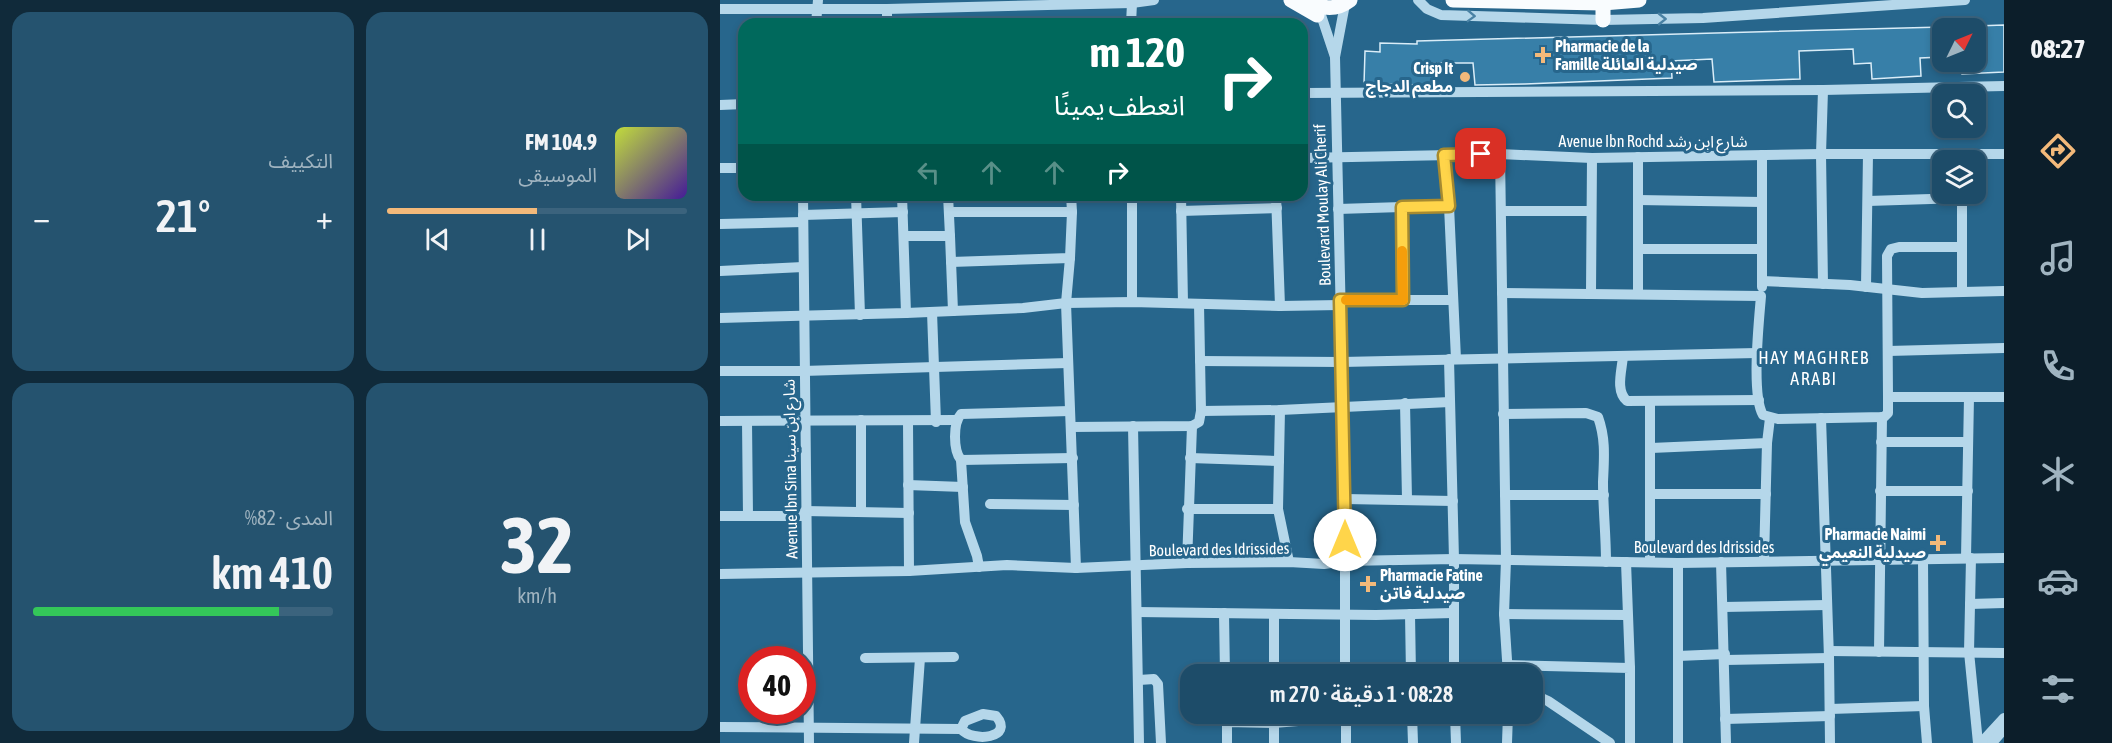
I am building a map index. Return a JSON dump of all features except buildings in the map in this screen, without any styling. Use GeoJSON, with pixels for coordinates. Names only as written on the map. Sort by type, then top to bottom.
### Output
{"type":"FeatureCollection","features":[{"type":"Feature","properties":{"kind":"main road"},"geometry":{"type":"LineString","coordinates":[[1291,0],[1316,8],[1332,8],[1347,2]]}},
{"type":"Feature","properties":{"kind":"main road"},"geometry":{"type":"LineString","coordinates":[[1453,0],[1603,3],[1639,0]]}},
{"type":"Feature","properties":{"kind":"main road"},"geometry":{"type":"LineString","coordinates":[[1603,3],[1603,20]]}},
{"type":"Feature","properties":{"kind":"street"},"geometry":{"type":"LineString","coordinates":[[720,9],[818,5],[887,9],[1132,3],[1154,0]]}},
{"type":"Feature","properties":{"kind":"street"},"geometry":{"type":"LineString","coordinates":[[1418,0],[1427,9],[1442,15],[1603,20],[1703,18],[1965,0]]}},
{"type":"Feature","properties":{"kind":"street","name":"Boulevard Moulay Ali Cherif"},"geometry":{"type":"LineString","coordinates":[[1345,664],[1345,499],[1335,57],[1347,2]]}},
{"type":"Feature","properties":{"kind":"street"},"geometry":{"type":"LineString","coordinates":[[1131,18],[1132,3]]}},
{"type":"Feature","properties":{"kind":"street","name":"Boulevard Moulay Ali Cherif"},"geometry":{"type":"LineString","coordinates":[[1316,8],[1335,57]]}},
{"type":"Feature","properties":{"kind":"street"},"geometry":{"type":"LineString","coordinates":[[887,9],[887,18]]}},
{"type":"Feature","properties":{"kind":"street"},"geometry":{"type":"LineString","coordinates":[[1308,93],[1823,90],[2004,86]]}},
{"type":"Feature","properties":{"kind":"street"},"geometry":{"type":"LineString","coordinates":[[1823,90],[1821,154],[1823,284]]}},
{"type":"Feature","properties":{"kind":"street"},"geometry":{"type":"LineString","coordinates":[[720,105],[738,104]]}},
{"type":"Feature","properties":{"kind":"street"},"geometry":{"type":"LineString","coordinates":[[1500,154],[1506,560],[1504,614],[1507,664]]}},
{"type":"Feature","properties":{"kind":"street","name":"Avenue Ibn Rochd شارع ابن رشد"},"geometry":{"type":"LineString","coordinates":[[1308,158],[1500,154],[1592,158],[1821,154],[1932,157]]}},
{"type":"Feature","properties":{"kind":"street"},"geometry":{"type":"LineString","coordinates":[[1866,287],[1868,154]]}},
{"type":"Feature","properties":{"kind":"street","name":"Avenue Ibn Rochd شارع ابن رشد"},"geometry":{"type":"LineString","coordinates":[[1986,156],[2004,154]]}},
{"type":"Feature","properties":{"kind":"street"},"geometry":{"type":"LineString","coordinates":[[1444,155],[1449,206],[1453,300],[1450,402],[1454,664]]}},
{"type":"Feature","properties":{"kind":"street"},"geometry":{"type":"LineString","coordinates":[[1762,155],[1762,281],[1757,353],[1761,412],[1770,418],[1882,417],[1888,413],[1887,256],[1892,249],[1899,247],[1962,247]]}},
{"type":"Feature","properties":{"kind":"street"},"geometry":{"type":"LineString","coordinates":[[1638,157],[1638,294]]}},
{"type":"Feature","properties":{"kind":"street"},"geometry":{"type":"LineString","coordinates":[[1591,293],[1592,158]]}},
{"type":"Feature","properties":{"kind":"street"},"geometry":{"type":"LineString","coordinates":[[720,168],[738,168]]}},
{"type":"Feature","properties":{"kind":"street"},"geometry":{"type":"LineString","coordinates":[[1868,201],[1932,198]]}},
{"type":"Feature","properties":{"kind":"street"},"geometry":{"type":"LineString","coordinates":[[1638,200],[1762,202]]}},
{"type":"Feature","properties":{"kind":"street","name":"Avenue Ibn Sina شارع ابن سينا"},"geometry":{"type":"LineString","coordinates":[[803,201],[803,371],[809,743]]}},
{"type":"Feature","properties":{"kind":"street"},"geometry":{"type":"LineString","coordinates":[[856,201],[860,315]]}},
{"type":"Feature","properties":{"kind":"street"},"geometry":{"type":"LineString","coordinates":[[902,201],[906,313]]}},
{"type":"Feature","properties":{"kind":"street"},"geometry":{"type":"LineString","coordinates":[[948,201],[953,311]]}},
{"type":"Feature","properties":{"kind":"street"},"geometry":{"type":"LineString","coordinates":[[1071,201],[1066,303],[1076,568]]}},
{"type":"Feature","properties":{"kind":"street"},"geometry":{"type":"LineString","coordinates":[[1132,201],[1132,302]]}},
{"type":"Feature","properties":{"kind":"street"},"geometry":{"type":"LineString","coordinates":[[1181,201],[1182,303]]}},
{"type":"Feature","properties":{"kind":"street"},"geometry":{"type":"LineString","coordinates":[[1276,201],[1280,306]]}},
{"type":"Feature","properties":{"kind":"street"},"geometry":{"type":"LineString","coordinates":[[1962,204],[1962,292]]}},
{"type":"Feature","properties":{"kind":"street"},"geometry":{"type":"LineString","coordinates":[[1338,208],[1449,206]]}},
{"type":"Feature","properties":{"kind":"street"},"geometry":{"type":"LineString","coordinates":[[1402,207],[1403,300]]}},
{"type":"Feature","properties":{"kind":"street"},"geometry":{"type":"LineString","coordinates":[[1181,211],[1277,208]]}},
{"type":"Feature","properties":{"kind":"street"},"geometry":{"type":"LineString","coordinates":[[1501,211],[1592,211]]}},
{"type":"Feature","properties":{"kind":"street"},"geometry":{"type":"LineString","coordinates":[[720,224],[856,213],[903,212]]}},
{"type":"Feature","properties":{"kind":"street"},"geometry":{"type":"LineString","coordinates":[[949,212],[1072,212]]}},
{"type":"Feature","properties":{"kind":"street"},"geometry":{"type":"LineString","coordinates":[[905,236],[950,236]]}},
{"type":"Feature","properties":{"kind":"street"},"geometry":{"type":"LineString","coordinates":[[1638,249],[1762,249]]}},
{"type":"Feature","properties":{"kind":"street"},"geometry":{"type":"LineString","coordinates":[[951,262],[1070,258]]}},
{"type":"Feature","properties":{"kind":"street"},"geometry":{"type":"LineString","coordinates":[[720,271],[802,267]]}},
{"type":"Feature","properties":{"kind":"street"},"geometry":{"type":"LineString","coordinates":[[1762,281],[1922,293],[2004,291]]}},
{"type":"Feature","properties":{"kind":"street"},"geometry":{"type":"LineString","coordinates":[[1502,293],[1761,296]]}},
{"type":"Feature","properties":{"kind":"street"},"geometry":{"type":"LineString","coordinates":[[720,318],[932,312],[1049,306],[1066,303],[1132,302],[1280,306],[1340,302],[1453,300]]}},
{"type":"Feature","properties":{"kind":"street"},"geometry":{"type":"LineString","coordinates":[[1071,427],[1192,426],[1199,422],[1201,411],[1199,304]]}},
{"type":"Feature","properties":{"kind":"street"},"geometry":{"type":"LineString","coordinates":[[932,312],[936,422]]}},
{"type":"Feature","properties":{"kind":"street"},"geometry":{"type":"LineString","coordinates":[[1888,351],[2004,348]]}},
{"type":"Feature","properties":{"kind":"street"},"geometry":{"type":"LineString","coordinates":[[1200,361],[1342,362],[1757,353]]}},
{"type":"Feature","properties":{"kind":"street"},"geometry":{"type":"LineString","coordinates":[[1623,356],[1621,395],[1627,401],[1759,400]]}},
{"type":"Feature","properties":{"kind":"street"},"geometry":{"type":"LineString","coordinates":[[720,370],[803,371],[1068,363]]}},
{"type":"Feature","properties":{"kind":"street"},"geometry":{"type":"LineString","coordinates":[[1888,397],[2004,396]]}},
{"type":"Feature","properties":{"kind":"street"},"geometry":{"type":"LineString","coordinates":[[1968,397],[1969,652],[1979,743]]}},
{"type":"Feature","properties":{"kind":"street"},"geometry":{"type":"LineString","coordinates":[[1201,411],[1280,410],[1450,402]]}},
{"type":"Feature","properties":{"kind":"street"},"geometry":{"type":"LineString","coordinates":[[1650,402],[1650,562]]}},
{"type":"Feature","properties":{"kind":"street"},"geometry":{"type":"LineString","coordinates":[[1405,403],[1407,499]]}},
{"type":"Feature","properties":{"kind":"street"},"geometry":{"type":"LineString","coordinates":[[1280,410],[1278,509],[1289,562]]}},
{"type":"Feature","properties":{"kind":"street"},"geometry":{"type":"LineString","coordinates":[[979,567],[965,522],[961,460],[957,454],[959,416],[964,413],[1070,411]]}},
{"type":"Feature","properties":{"kind":"street"},"geometry":{"type":"LineString","coordinates":[[1503,414],[1586,413],[1598,417],[1604,443],[1606,562]]}},
{"type":"Feature","properties":{"kind":"street"},"geometry":{"type":"LineString","coordinates":[[1879,652],[1882,417]]}},
{"type":"Feature","properties":{"kind":"street"},"geometry":{"type":"LineString","coordinates":[[1764,561],[1767,443],[1770,418]]}},
{"type":"Feature","properties":{"kind":"street"},"geometry":{"type":"LineString","coordinates":[[1821,418],[1830,743]]}},
{"type":"Feature","properties":{"kind":"street"},"geometry":{"type":"LineString","coordinates":[[861,420],[861,512]]}},
{"type":"Feature","properties":{"kind":"street"},"geometry":{"type":"LineString","coordinates":[[720,421],[936,422],[957,420]]}},
{"type":"Feature","properties":{"kind":"street"},"geometry":{"type":"LineString","coordinates":[[747,421],[748,516]]}},
{"type":"Feature","properties":{"kind":"street"},"geometry":{"type":"LineString","coordinates":[[908,421],[909,572]]}},
{"type":"Feature","properties":{"kind":"street"},"geometry":{"type":"LineString","coordinates":[[1133,426],[1139,743]]}},
{"type":"Feature","properties":{"kind":"street"},"geometry":{"type":"LineString","coordinates":[[1187,563],[1187,509],[1192,426]]}},
{"type":"Feature","properties":{"kind":"street"},"geometry":{"type":"LineString","coordinates":[[1881,442],[1968,442]]}},
{"type":"Feature","properties":{"kind":"street"},"geometry":{"type":"LineString","coordinates":[[1651,448],[1767,443]]}},
{"type":"Feature","properties":{"kind":"street"},"geometry":{"type":"LineString","coordinates":[[961,460],[1073,458]]}},
{"type":"Feature","properties":{"kind":"street"},"geometry":{"type":"LineString","coordinates":[[1190,458],[1279,461]]}},
{"type":"Feature","properties":{"kind":"street"},"geometry":{"type":"LineString","coordinates":[[909,485],[963,487]]}},
{"type":"Feature","properties":{"kind":"street"},"geometry":{"type":"LineString","coordinates":[[1880,492],[1968,491]]}},
{"type":"Feature","properties":{"kind":"street"},"geometry":{"type":"LineString","coordinates":[[1650,494],[1766,494]]}},
{"type":"Feature","properties":{"kind":"street"},"geometry":{"type":"LineString","coordinates":[[1505,495],[1604,495]]}},
{"type":"Feature","properties":{"kind":"street"},"geometry":{"type":"LineString","coordinates":[[1345,499],[1453,501]]}},
{"type":"Feature","properties":{"kind":"street"},"geometry":{"type":"LineString","coordinates":[[990,504],[1074,505]]}},
{"type":"Feature","properties":{"kind":"street"},"geometry":{"type":"LineString","coordinates":[[1187,509],[1278,509]]}},
{"type":"Feature","properties":{"kind":"street"},"geometry":{"type":"LineString","coordinates":[[720,516],[909,513]]}},
{"type":"Feature","properties":{"kind":"street","name":"Boulevard des Idrissides"},"geometry":{"type":"LineString","coordinates":[[720,574],[909,572],[1007,565],[1076,568],[1187,563],[1324,564],[1345,561],[1454,559],[1678,563],[2004,558]]}},
{"type":"Feature","properties":{"kind":"street"},"geometry":{"type":"LineString","coordinates":[[1923,559],[1924,706],[1927,743]]}},
{"type":"Feature","properties":{"kind":"street"},"geometry":{"type":"LineString","coordinates":[[1626,562],[1630,743]]}},
{"type":"Feature","properties":{"kind":"street"},"geometry":{"type":"LineString","coordinates":[[1721,562],[1726,743]]}},
{"type":"Feature","properties":{"kind":"street"},"geometry":{"type":"LineString","coordinates":[[1678,563],[1678,743]]}},
{"type":"Feature","properties":{"kind":"street"},"geometry":{"type":"LineString","coordinates":[[1970,604],[2004,603]]}},
{"type":"Feature","properties":{"kind":"street"},"geometry":{"type":"LineString","coordinates":[[1723,607],[1827,604]]}},
{"type":"Feature","properties":{"kind":"street"},"geometry":{"type":"LineString","coordinates":[[1137,612],[1344,615],[1453,613]]}},
{"type":"Feature","properties":{"kind":"street"},"geometry":{"type":"LineString","coordinates":[[1224,613],[1225,664]]}},
{"type":"Feature","properties":{"kind":"street"},"geometry":{"type":"LineString","coordinates":[[1274,614],[1274,664]]}},
{"type":"Feature","properties":{"kind":"street"},"geometry":{"type":"LineString","coordinates":[[1410,614],[1412,664]]}},
{"type":"Feature","properties":{"kind":"street"},"geometry":{"type":"LineString","coordinates":[[1504,614],[1627,615]]}},
{"type":"Feature","properties":{"kind":"street"},"geometry":{"type":"LineString","coordinates":[[1678,656],[1829,655],[1879,652],[2004,653]]}},
{"type":"Feature","properties":{"kind":"street"},"geometry":{"type":"LineString","coordinates":[[865,658],[954,657]]}},
{"type":"Feature","properties":{"kind":"street"},"geometry":{"type":"LineString","coordinates":[[914,743],[920,658]]}},
{"type":"Feature","properties":{"kind":"street"},"geometry":{"type":"LineString","coordinates":[[1543,669],[1630,668]]}},
{"type":"Feature","properties":{"kind":"street"},"geometry":{"type":"LineString","coordinates":[[1138,680],[1154,679],[1158,684],[1161,743]]}},
{"type":"Feature","properties":{"kind":"street"},"geometry":{"type":"LineString","coordinates":[[1543,699],[1610,743]]}},
{"type":"Feature","properties":{"kind":"street"},"geometry":{"type":"LineString","coordinates":[[1725,718],[1924,706]]}},
{"type":"Feature","properties":{"kind":"street"},"geometry":{"type":"LineString","coordinates":[[1979,743],[2004,718]]}},
{"type":"Feature","properties":{"kind":"street"},"geometry":{"type":"LineString","coordinates":[[1227,724],[1227,743]]}},
{"type":"Feature","properties":{"kind":"street"},"geometry":{"type":"LineString","coordinates":[[1274,724],[1274,743]]}},
{"type":"Feature","properties":{"kind":"street"},"geometry":{"type":"LineString","coordinates":[[1346,724],[1346,743]]}},
{"type":"Feature","properties":{"kind":"street"},"geometry":{"type":"LineString","coordinates":[[1412,724],[1413,743]]}},
{"type":"Feature","properties":{"kind":"street"},"geometry":{"type":"LineString","coordinates":[[1455,724],[1456,743]]}},
{"type":"Feature","properties":{"kind":"street"},"geometry":{"type":"LineString","coordinates":[[1507,743],[1508,724]]}},
{"type":"Feature","properties":{"kind":"street"},"geometry":{"type":"LineString","coordinates":[[720,727],[961,729]]}},
{"type":"Feature","properties":{"kind":"street"},"geometry":{"type":"LineString","coordinates":[[1992,743],[2004,729]]}},
{"type":"Feature","properties":{"kind":"slow traffic"},"geometry":{"type":"LineString","coordinates":[[1346,300],[1403,300],[1402,251]]}},
{"type":"Feature","properties":{"kind":"place","name":"Pharmacie de la Famille صيدلية العائلة"},"geometry":{"type":"Point","coordinates":[1543,55]}},
{"type":"Feature","properties":{"kind":"place","name":"Crisp It مطعم الدجاج"},"geometry":{"type":"Point","coordinates":[1465,77]}},
{"type":"Feature","properties":{"kind":"place","name":"Pharmacie Naimi صيدلية النعيمي"},"geometry":{"type":"Point","coordinates":[1938,543]}},
{"type":"Feature","properties":{"kind":"place","name":"Pharmacie Fatine صيدلية فاتن"},"geometry":{"type":"Point","coordinates":[1368,584]}},
{"type":"Feature","properties":{"kind":"district","name":"HAY MAGHREB ARABI"},"geometry":{"type":"Point","coordinates":[1814,368]}},
{"type":"Feature","properties":{"kind":"route"},"geometry":{"type":"LineString","coordinates":[[1345,540],[1340,300],[1403,300],[1402,207],[1449,206],[1444,155],[1481,154]]}}]}
